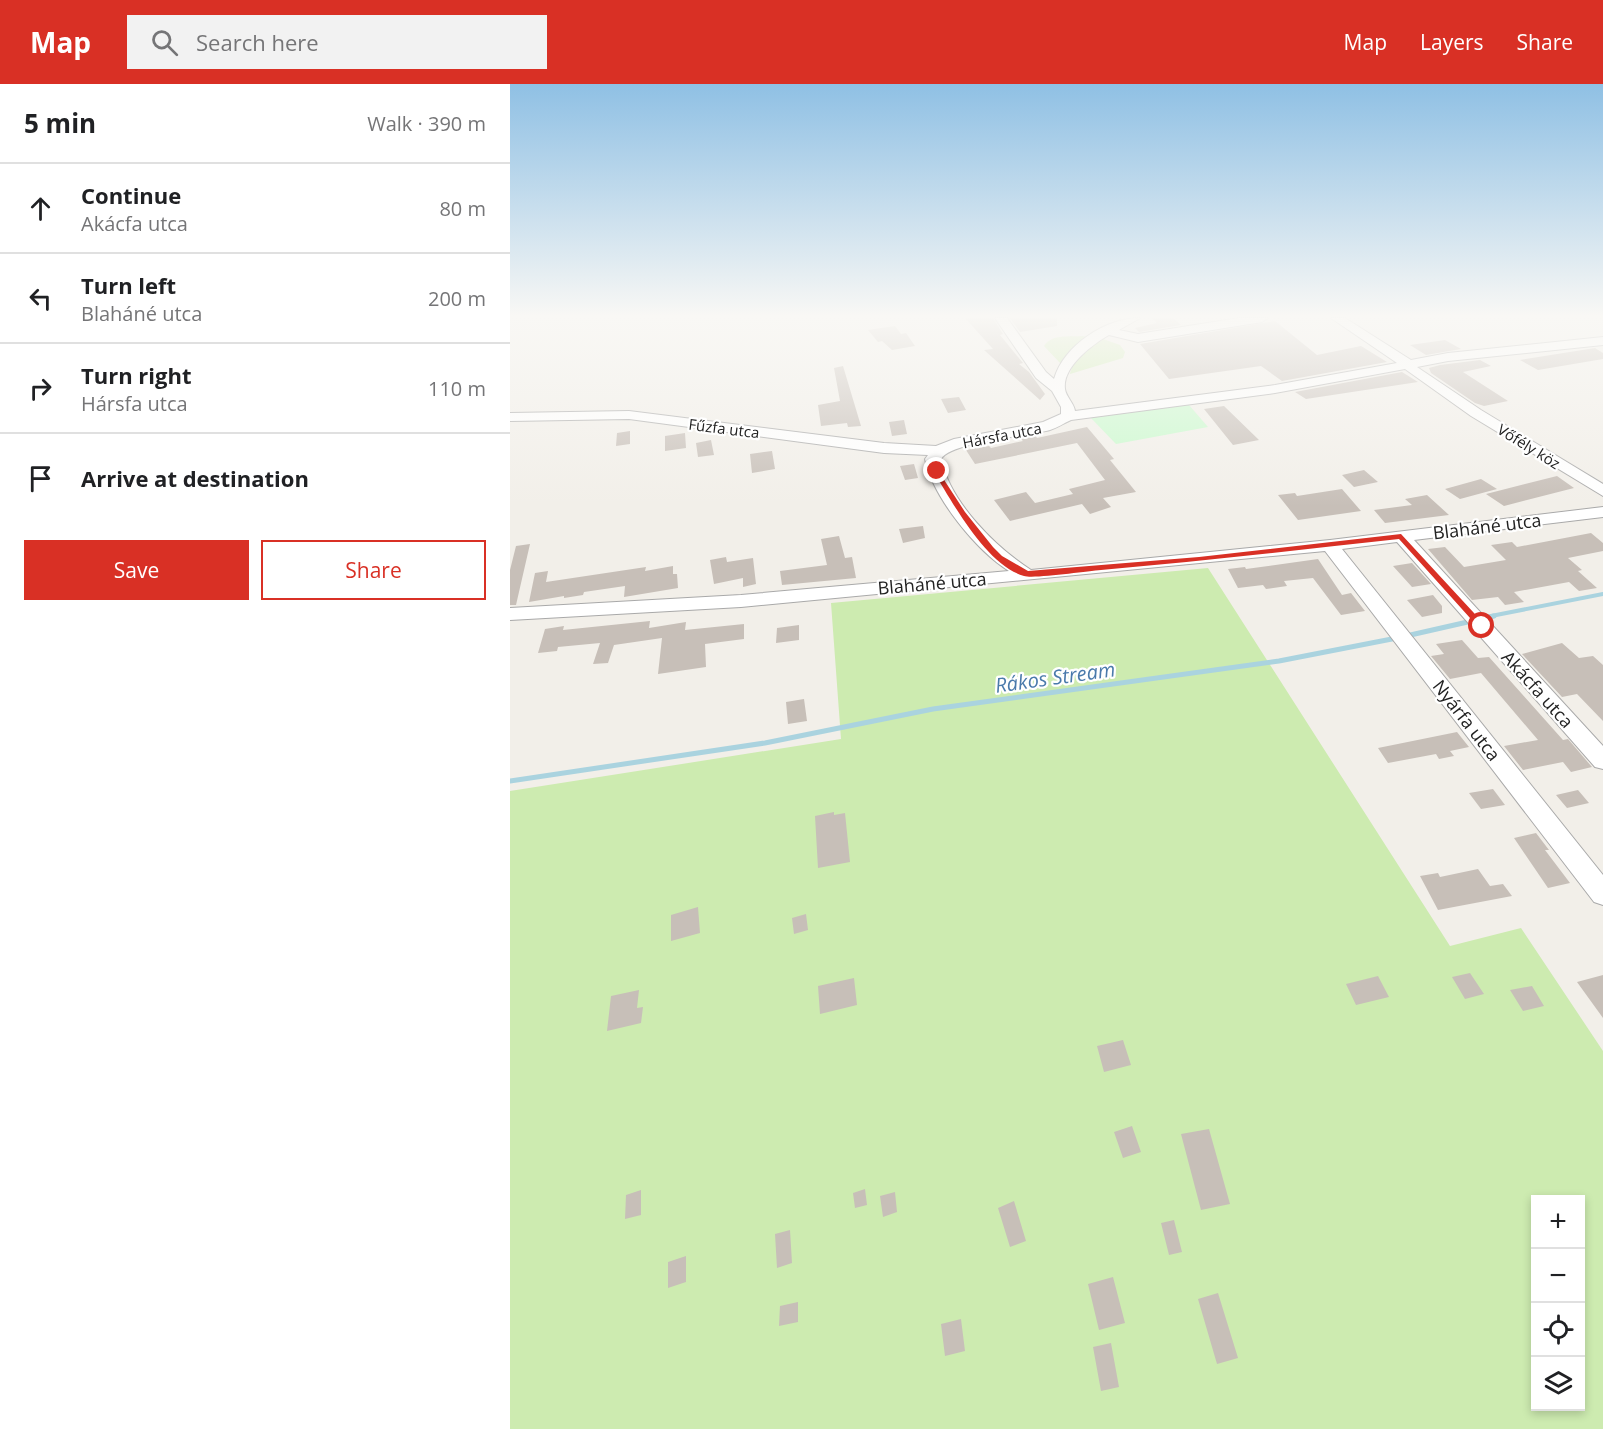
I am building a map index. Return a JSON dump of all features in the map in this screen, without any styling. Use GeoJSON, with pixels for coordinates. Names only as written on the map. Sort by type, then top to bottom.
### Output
{"type":"FeatureCollection","features":[{"type":"Feature","properties":{"kind":"street"},"geometry":{"type":"LineString","coordinates":[[1048,381],[1058,389],[1068,407],[1068,416]]}},
{"type":"Feature","properties":{"kind":"street"},"geometry":{"type":"LineString","coordinates":[[1058,389],[1061,381]]}},
{"type":"Feature","properties":{"kind":"street","name":"Hársfa utca"},"geometry":{"type":"LineString","coordinates":[[1026,574],[999,558],[962,513],[937,471],[933,459],[938,452],[954,444],[1047,426],[1068,416],[1275,389],[1319,381]]}},
{"type":"Feature","properties":{"kind":"street","name":"Vőfély köz"},"geometry":{"type":"LineString","coordinates":[[1429,381],[1476,413],[1603,491]]}},
{"type":"Feature","properties":{"kind":"street","name":"Fűzfa utca"},"geometry":{"type":"LineString","coordinates":[[510,417],[629,415],[884,448],[938,452]]}},
{"type":"Feature","properties":{"kind":"street","name":"Blaháné utca"},"geometry":{"type":"LineString","coordinates":[[510,614],[741,601],[1065,572],[1330,545],[1603,512]]}},
{"type":"Feature","properties":{"kind":"street","name":"Akácfa utca"},"geometry":{"type":"LineString","coordinates":[[1401,536],[1603,760]]}},
{"type":"Feature","properties":{"kind":"street","name":"Nyárfa utca"},"geometry":{"type":"LineString","coordinates":[[1330,545],[1603,894]]}},
{"type":"Feature","properties":{"kind":"green space"},"geometry":{"type":"Polygon","coordinates":[[[1189,405],[1208,427],[1116,444],[1090,417],[1189,405]]]}},
{"type":"Feature","properties":{"kind":"green space"},"geometry":{"type":"Polygon","coordinates":[[[1208,568],[1450,946],[1521,928],[1603,1051],[1603,1429],[510,1429],[510,791],[841,739],[831,603],[1208,568]]]}},
{"type":"Feature","properties":{"kind":"building"},"geometry":{"type":"Polygon","coordinates":[[[836,381],[847,381],[861,426],[848,427],[847,423],[821,426],[818,405],[840,401],[836,381]]]}},
{"type":"Feature","properties":{"kind":"building"},"geometry":{"type":"Polygon","coordinates":[[[1018,381],[1035,381],[1045,394],[1040,400],[1018,381]]]}},
{"type":"Feature","properties":{"kind":"building"},"geometry":{"type":"Polygon","coordinates":[[[1355,381],[1418,382],[1306,399],[1295,392],[1355,381]]]}},
{"type":"Feature","properties":{"kind":"building"},"geometry":{"type":"Polygon","coordinates":[[[1442,381],[1477,381],[1508,401],[1484,406],[1475,403],[1442,381]]]}},
{"type":"Feature","properties":{"kind":"building"},"geometry":{"type":"Polygon","coordinates":[[[959,397],[966,410],[948,413],[941,399],[959,397]]]}},
{"type":"Feature","properties":{"kind":"building"},"geometry":{"type":"Polygon","coordinates":[[[1224,406],[1259,440],[1233,445],[1204,409],[1224,406]]]}},
{"type":"Feature","properties":{"kind":"building"},"geometry":{"type":"Polygon","coordinates":[[[904,420],[907,434],[892,436],[889,422],[904,420]]]}},
{"type":"Feature","properties":{"kind":"building"},"geometry":{"type":"Polygon","coordinates":[[[1087,427],[1114,459],[1110,460],[1136,492],[1103,498],[1111,507],[1090,514],[1082,504],[1010,521],[994,500],[1026,492],[1035,503],[1073,494],[1069,489],[1105,480],[1077,443],[975,464],[966,450],[989,446],[991,448],[1023,441],[1020,438],[1035,435],[1037,438],[1087,427]]]}},
{"type":"Feature","properties":{"kind":"building"},"geometry":{"type":"Polygon","coordinates":[[[630,431],[630,444],[616,446],[617,433],[630,431]]]}},
{"type":"Feature","properties":{"kind":"building"},"geometry":{"type":"Polygon","coordinates":[[[685,433],[686,448],[665,451],[665,436],[685,433]]]}},
{"type":"Feature","properties":{"kind":"building"},"geometry":{"type":"Polygon","coordinates":[[[711,440],[714,455],[698,457],[696,443],[711,440]]]}},
{"type":"Feature","properties":{"kind":"building"},"geometry":{"type":"Polygon","coordinates":[[[772,451],[775,469],[752,473],[750,454],[772,451]]]}},
{"type":"Feature","properties":{"kind":"building"},"geometry":{"type":"Polygon","coordinates":[[[914,464],[918,478],[905,480],[900,466],[914,464]]]}},
{"type":"Feature","properties":{"kind":"building"},"geometry":{"type":"Polygon","coordinates":[[[1364,470],[1378,482],[1354,487],[1342,475],[1364,470]]]}},
{"type":"Feature","properties":{"kind":"building"},"geometry":{"type":"Polygon","coordinates":[[[1557,476],[1574,488],[1504,506],[1486,494],[1557,476]]]}},
{"type":"Feature","properties":{"kind":"building"},"geometry":{"type":"Polygon","coordinates":[[[1481,479],[1497,489],[1460,499],[1445,489],[1481,479]]]}},
{"type":"Feature","properties":{"kind":"building"},"geometry":{"type":"Polygon","coordinates":[[[1342,489],[1361,511],[1298,520],[1278,495],[1295,493],[1297,496],[1342,489]]]}},
{"type":"Feature","properties":{"kind":"building"},"geometry":{"type":"Polygon","coordinates":[[[1427,495],[1449,515],[1385,523],[1374,510],[1412,505],[1405,499],[1427,495]]]}},
{"type":"Feature","properties":{"kind":"building"},"geometry":{"type":"Polygon","coordinates":[[[923,526],[925,538],[903,543],[899,529],[923,526]]]}},
{"type":"Feature","properties":{"kind":"building"},"geometry":{"type":"Polygon","coordinates":[[[1591,533],[1603,543],[1603,551],[1568,558],[1582,570],[1578,571],[1597,588],[1579,591],[1569,582],[1514,592],[1524,602],[1505,605],[1498,597],[1472,600],[1428,549],[1445,547],[1464,567],[1506,560],[1491,545],[1512,542],[1517,547],[1591,533]]]}},
{"type":"Feature","properties":{"kind":"building"},"geometry":{"type":"Polygon","coordinates":[[[839,536],[845,558],[852,557],[856,578],[782,585],[780,571],[827,565],[821,539],[839,536]]]}},
{"type":"Feature","properties":{"kind":"building"},"geometry":{"type":"Polygon","coordinates":[[[530,544],[516,605],[510,605],[510,570],[516,546],[530,544]]]}},
{"type":"Feature","properties":{"kind":"building"},"geometry":{"type":"Polygon","coordinates":[[[726,557],[727,562],[753,558],[756,584],[743,587],[743,578],[714,584],[710,560],[726,557]]]}},
{"type":"Feature","properties":{"kind":"building"},"geometry":{"type":"Polygon","coordinates":[[[1318,559],[1342,595],[1351,593],[1365,611],[1341,615],[1313,578],[1284,581],[1287,586],[1266,589],[1263,585],[1238,588],[1228,569],[1245,567],[1246,569],[1318,559]]]}},
{"type":"Feature","properties":{"kind":"building"},"geometry":{"type":"Polygon","coordinates":[[[1412,563],[1431,584],[1412,587],[1393,566],[1412,563]]]}},
{"type":"Feature","properties":{"kind":"building"},"geometry":{"type":"Polygon","coordinates":[[[673,566],[673,574],[677,574],[678,588],[624,597],[625,586],[584,592],[583,595],[529,602],[535,573],[548,571],[546,582],[646,567],[645,571],[673,566]]]}},
{"type":"Feature","properties":{"kind":"building"},"geometry":{"type":"Polygon","coordinates":[[[1433,595],[1442,606],[1442,613],[1422,617],[1407,600],[1433,595]]]}},
{"type":"Feature","properties":{"kind":"building"},"geometry":{"type":"Polygon","coordinates":[[[650,621],[649,628],[686,622],[685,630],[744,624],[744,639],[705,644],[706,667],[658,674],[662,638],[614,645],[608,663],[593,664],[600,643],[558,647],[557,651],[538,653],[545,629],[564,626],[563,630],[650,621]]]}},
{"type":"Feature","properties":{"kind":"building"},"geometry":{"type":"Polygon","coordinates":[[[799,625],[799,640],[776,643],[777,628],[799,625]]]}},
{"type":"Feature","properties":{"kind":"building"},"geometry":{"type":"Polygon","coordinates":[[[1462,640],[1478,658],[1489,657],[1563,740],[1568,739],[1592,767],[1571,772],[1563,762],[1523,770],[1504,746],[1538,740],[1481,673],[1450,679],[1431,656],[1444,654],[1436,644],[1462,640]]]}},
{"type":"Feature","properties":{"kind":"building"},"geometry":{"type":"Polygon","coordinates":[[[1562,643],[1579,658],[1593,656],[1603,665],[1603,721],[1577,694],[1562,697],[1522,654],[1562,643]]]}},
{"type":"Feature","properties":{"kind":"building"},"geometry":{"type":"Polygon","coordinates":[[[804,699],[807,721],[788,724],[786,702],[804,699]]]}},
{"type":"Feature","properties":{"kind":"building"},"geometry":{"type":"Polygon","coordinates":[[[1457,732],[1469,747],[1450,751],[1454,756],[1439,759],[1436,754],[1388,763],[1378,748],[1457,732]]]}},
{"type":"Feature","properties":{"kind":"building"},"geometry":{"type":"Polygon","coordinates":[[[1493,789],[1505,805],[1481,809],[1469,793],[1493,789]]]}},
{"type":"Feature","properties":{"kind":"building"},"geometry":{"type":"Polygon","coordinates":[[[1578,790],[1589,803],[1567,808],[1556,795],[1578,790]]]}},
{"type":"Feature","properties":{"kind":"building"},"geometry":{"type":"Polygon","coordinates":[[[834,812],[834,815],[845,813],[850,862],[818,868],[815,816],[834,812]]]}},
{"type":"Feature","properties":{"kind":"building"},"geometry":{"type":"Polygon","coordinates":[[[1536,833],[1549,850],[1545,850],[1570,883],[1548,888],[1514,838],[1536,833]]]}},
{"type":"Feature","properties":{"kind":"building"},"geometry":{"type":"Polygon","coordinates":[[[1478,869],[1490,886],[1503,884],[1512,896],[1438,910],[1420,876],[1438,873],[1440,877],[1478,869]]]}},
{"type":"Feature","properties":{"kind":"building"},"geometry":{"type":"Polygon","coordinates":[[[698,907],[700,933],[671,941],[671,915],[698,907]]]}},
{"type":"Feature","properties":{"kind":"building"},"geometry":{"type":"Polygon","coordinates":[[[806,914],[808,930],[794,934],[792,918],[806,914]]]}},
{"type":"Feature","properties":{"kind":"building"},"geometry":{"type":"Polygon","coordinates":[[[1470,973],[1484,994],[1465,999],[1452,977],[1470,973]]]}},
{"type":"Feature","properties":{"kind":"building"},"geometry":{"type":"Polygon","coordinates":[[[1603,975],[1603,1018],[1577,982],[1603,975]]]}},
{"type":"Feature","properties":{"kind":"building"},"geometry":{"type":"Polygon","coordinates":[[[1378,976],[1389,997],[1356,1005],[1346,984],[1378,976]]]}},
{"type":"Feature","properties":{"kind":"building"},"geometry":{"type":"Polygon","coordinates":[[[854,978],[857,1005],[820,1014],[818,986],[854,978]]]}},
{"type":"Feature","properties":{"kind":"building"},"geometry":{"type":"Polygon","coordinates":[[[1532,986],[1544,1006],[1523,1011],[1510,990],[1532,986]]]}},
{"type":"Feature","properties":{"kind":"building"},"geometry":{"type":"Polygon","coordinates":[[[639,990],[637,1008],[643,1007],[641,1023],[607,1031],[611,996],[639,990]]]}},
{"type":"Feature","properties":{"kind":"building"},"geometry":{"type":"Polygon","coordinates":[[[1123,1040],[1131,1065],[1104,1072],[1097,1046],[1123,1040]]]}},
{"type":"Feature","properties":{"kind":"building"},"geometry":{"type":"Polygon","coordinates":[[[1132,1126],[1141,1152],[1123,1158],[1114,1132],[1132,1126]]]}},
{"type":"Feature","properties":{"kind":"building"},"geometry":{"type":"Polygon","coordinates":[[[1209,1129],[1230,1204],[1201,1210],[1181,1134],[1209,1129]]]}},
{"type":"Feature","properties":{"kind":"building"},"geometry":{"type":"Polygon","coordinates":[[[865,1189],[867,1205],[855,1208],[853,1193],[865,1189]]]}},
{"type":"Feature","properties":{"kind":"building"},"geometry":{"type":"Polygon","coordinates":[[[641,1190],[641,1215],[625,1219],[626,1195],[641,1190]]]}},
{"type":"Feature","properties":{"kind":"building"},"geometry":{"type":"Polygon","coordinates":[[[895,1192],[897,1212],[883,1217],[880,1196],[895,1192]]]}},
{"type":"Feature","properties":{"kind":"building"},"geometry":{"type":"Polygon","coordinates":[[[1014,1201],[1026,1241],[1010,1247],[998,1208],[1014,1201]]]}},
{"type":"Feature","properties":{"kind":"building"},"geometry":{"type":"Polygon","coordinates":[[[1174,1220],[1182,1252],[1169,1255],[1161,1223],[1174,1220]]]}},
{"type":"Feature","properties":{"kind":"building"},"geometry":{"type":"Polygon","coordinates":[[[790,1230],[792,1263],[777,1268],[775,1234],[790,1230]]]}},
{"type":"Feature","properties":{"kind":"building"},"geometry":{"type":"Polygon","coordinates":[[[686,1256],[686,1282],[668,1288],[668,1262],[686,1256]]]}},
{"type":"Feature","properties":{"kind":"building"},"geometry":{"type":"Polygon","coordinates":[[[1113,1277],[1125,1323],[1099,1330],[1088,1284],[1113,1277]]]}},
{"type":"Feature","properties":{"kind":"building"},"geometry":{"type":"Polygon","coordinates":[[[1218,1293],[1238,1358],[1217,1364],[1198,1299],[1218,1293]]]}},
{"type":"Feature","properties":{"kind":"building"},"geometry":{"type":"Polygon","coordinates":[[[798,1302],[798,1322],[779,1326],[780,1306],[798,1302]]]}},
{"type":"Feature","properties":{"kind":"building"},"geometry":{"type":"Polygon","coordinates":[[[961,1319],[965,1351],[945,1356],[941,1324],[961,1319]]]}},
{"type":"Feature","properties":{"kind":"building"},"geometry":{"type":"Polygon","coordinates":[[[1111,1343],[1119,1387],[1101,1391],[1093,1347],[1111,1343]]]}},
{"type":"Feature","properties":{"kind":"waterway","name":"Rákos Stream"},"geometry":{"type":"LineString","coordinates":[[1486,617],[1603,594]]}},
{"type":"Feature","properties":{"kind":"waterway","name":"Rákos Stream"},"geometry":{"type":"LineString","coordinates":[[1406,636],[1494,616]]}},
{"type":"Feature","properties":{"kind":"waterway","name":"Rákos Stream"},"geometry":{"type":"LineString","coordinates":[[510,781],[765,743],[933,709],[1279,661],[1397,638]]}},
{"type":"Feature","properties":{"kind":"route"},"geometry":{"type":"LineString","coordinates":[[937,471],[962,513],[990,549],[999,558],[1026,574],[1199,559],[1401,536],[1482,626]]}}]}
